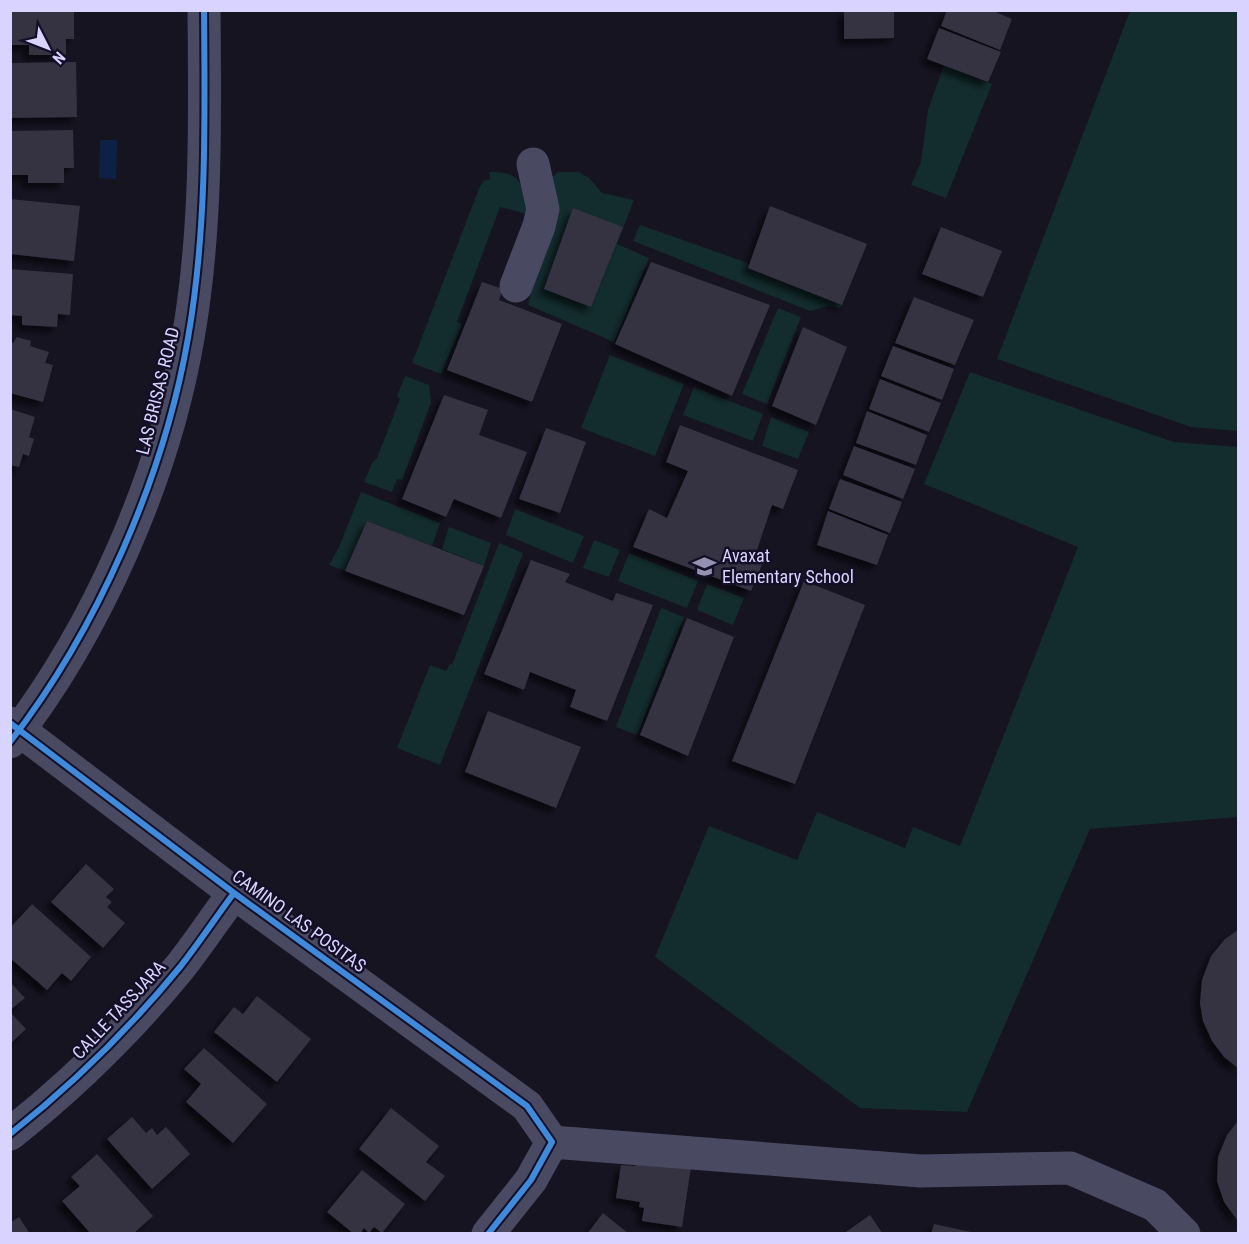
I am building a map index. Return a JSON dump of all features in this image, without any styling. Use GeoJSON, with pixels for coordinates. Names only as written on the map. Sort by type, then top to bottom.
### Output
{"type":"FeatureCollection","features":[{"type":"Feature","properties":{"kind":"street","name":"LAS BRISAS ROAD"},"geometry":{"type":"LineString","coordinates":[[14,732],[67,660],[96,604],[141,505],[166,432],[188,338],[199,258],[203,175],[204,10]]}},
{"type":"Feature","properties":{"kind":"street"},"geometry":{"type":"LineString","coordinates":[[516,286],[539,226],[543,209],[533,164]]}},
{"type":"Feature","properties":{"kind":"street","name":"CAMINO LAS POSITAS"},"geometry":{"type":"LineString","coordinates":[[14,732],[527,1106],[552,1142]]}},
{"type":"Feature","properties":{"kind":"street","name":"CALLE TASSJARA"},"geometry":{"type":"LineString","coordinates":[[10,1134],[38,1112],[111,1044],[180,967],[234,893]]}},
{"type":"Feature","properties":{"kind":"street"},"geometry":{"type":"LineString","coordinates":[[488,1233],[531,1180],[552,1142],[921,1172],[1070,1168],[1155,1205],[1184,1233]]}},
{"type":"Feature","properties":{"kind":"green space"},"geometry":{"type":"Polygon","coordinates":[[[1130,11],[1238,11],[1238,431],[1191,427],[997,359],[1130,11]]]}},
{"type":"Feature","properties":{"kind":"green space"},"geometry":{"type":"Polygon","coordinates":[[[944,65],[992,84],[946,198],[911,185],[921,162],[928,110],[944,65]]]}},
{"type":"Feature","properties":{"kind":"green space"},"geometry":{"type":"Polygon","coordinates":[[[489,172],[500,172],[515,177],[522,188],[527,214],[500,207],[457,322],[462,324],[441,374],[412,363],[480,186],[484,181],[490,179],[489,172]]]}},
{"type":"Feature","properties":{"kind":"green space"},"geometry":{"type":"Polygon","coordinates":[[[558,172],[579,172],[589,178],[602,193],[634,200],[617,244],[649,258],[614,342],[528,305],[531,293],[527,287],[551,178],[558,172]]]}},
{"type":"Feature","properties":{"kind":"green space"},"geometry":{"type":"Polygon","coordinates":[[[640,225],[748,263],[749,268],[842,305],[839,308],[829,306],[810,311],[633,241],[640,225]]]}},
{"type":"Feature","properties":{"kind":"green space"},"geometry":{"type":"Polygon","coordinates":[[[778,308],[801,317],[767,404],[742,394],[778,308]]]}},
{"type":"Feature","properties":{"kind":"green space"},"geometry":{"type":"Polygon","coordinates":[[[610,355],[684,384],[655,456],[581,428],[610,355]]]}},
{"type":"Feature","properties":{"kind":"green space"},"geometry":{"type":"Polygon","coordinates":[[[970,372],[1174,442],[1238,447],[1238,817],[1090,829],[967,1112],[860,1108],[655,957],[709,826],[797,860],[817,812],[905,848],[913,827],[960,846],[1078,547],[924,484],[970,372]]]}},
{"type":"Feature","properties":{"kind":"green space"},"geometry":{"type":"Polygon","coordinates":[[[405,376],[429,385],[431,403],[402,480],[397,479],[392,492],[364,482],[372,463],[377,458],[400,399],[397,396],[405,376]]]}},
{"type":"Feature","properties":{"kind":"green space"},"geometry":{"type":"Polygon","coordinates":[[[694,387],[763,414],[753,441],[683,415],[694,387]]]}},
{"type":"Feature","properties":{"kind":"green space"},"geometry":{"type":"Polygon","coordinates":[[[771,417],[809,432],[798,459],[762,446],[771,417]]]}},
{"type":"Feature","properties":{"kind":"green space"},"geometry":{"type":"Polygon","coordinates":[[[361,492],[440,523],[432,546],[367,521],[345,571],[329,565],[339,547],[361,492]]]}},
{"type":"Feature","properties":{"kind":"green space"},"geometry":{"type":"Polygon","coordinates":[[[515,509],[584,536],[573,563],[506,535],[515,509]]]}},
{"type":"Feature","properties":{"kind":"green space"},"geometry":{"type":"Polygon","coordinates":[[[449,527],[491,543],[484,566],[442,549],[449,527]]]}},
{"type":"Feature","properties":{"kind":"green space"},"geometry":{"type":"Polygon","coordinates":[[[594,540],[620,550],[609,577],[583,568],[594,540]]]}},
{"type":"Feature","properties":{"kind":"green space"},"geometry":{"type":"Polygon","coordinates":[[[499,543],[523,553],[440,765],[397,748],[430,665],[446,671],[450,664],[452,665],[499,543]]]}},
{"type":"Feature","properties":{"kind":"green space"},"geometry":{"type":"Polygon","coordinates":[[[629,553],[698,581],[687,608],[618,581],[629,553]]]}},
{"type":"Feature","properties":{"kind":"green space"},"geometry":{"type":"Polygon","coordinates":[[[707,584],[744,598],[733,625],[697,610],[707,584]]]}},
{"type":"Feature","properties":{"kind":"green space"},"geometry":{"type":"Polygon","coordinates":[[[661,608],[684,617],[637,735],[616,727],[661,608]]]}},
{"type":"Feature","properties":{"kind":"water"},"geometry":{"type":"Polygon","coordinates":[[[100,140],[117,140],[116,179],[99,178],[100,140]]]}},
{"type":"Feature","properties":{"kind":"building"},"geometry":{"type":"Polygon","coordinates":[[[10,10],[74,10],[74,39],[66,39],[66,55],[29,55],[29,45],[10,45],[10,10]]]}},
{"type":"Feature","properties":{"kind":"building"},"geometry":{"type":"Polygon","coordinates":[[[844,10],[894,10],[894,38],[844,39],[844,10]]]}},
{"type":"Feature","properties":{"kind":"building"},"geometry":{"type":"Polygon","coordinates":[[[947,10],[991,10],[1012,19],[1000,50],[941,26],[947,10]]]}},
{"type":"Feature","properties":{"kind":"building"},"geometry":{"type":"Polygon","coordinates":[[[939,28],[1001,52],[988,82],[927,59],[939,28]]]}},
{"type":"Feature","properties":{"kind":"building"},"geometry":{"type":"Polygon","coordinates":[[[76,62],[77,117],[10,118],[10,63],[76,62]]]}},
{"type":"Feature","properties":{"kind":"building"},"geometry":{"type":"Polygon","coordinates":[[[73,130],[74,168],[64,168],[64,183],[28,183],[28,175],[10,175],[10,131],[73,130]]]}},
{"type":"Feature","properties":{"kind":"building"},"geometry":{"type":"Polygon","coordinates":[[[10,199],[80,206],[74,261],[10,254],[10,199]]]}},
{"type":"Feature","properties":{"kind":"building"},"geometry":{"type":"Polygon","coordinates":[[[770,206],[867,244],[842,305],[748,268],[770,206]]]}},
{"type":"Feature","properties":{"kind":"building"},"geometry":{"type":"Polygon","coordinates":[[[573,208],[623,227],[591,307],[544,289],[573,208]]]}},
{"type":"Feature","properties":{"kind":"building"},"geometry":{"type":"Polygon","coordinates":[[[941,227],[1002,251],[983,297],[922,274],[941,227]]]}},
{"type":"Feature","properties":{"kind":"building"},"geometry":{"type":"Polygon","coordinates":[[[651,262],[770,305],[732,396],[615,344],[651,262]]]}},
{"type":"Feature","properties":{"kind":"building"},"geometry":{"type":"Polygon","coordinates":[[[10,269],[73,274],[70,315],[58,314],[57,327],[22,325],[22,316],[10,315],[10,269]]]}},
{"type":"Feature","properties":{"kind":"building"},"geometry":{"type":"Polygon","coordinates":[[[482,282],[503,289],[499,300],[562,324],[532,402],[447,370],[482,282]]]}},
{"type":"Feature","properties":{"kind":"building"},"geometry":{"type":"Polygon","coordinates":[[[914,297],[974,320],[955,365],[895,343],[914,297]]]}},
{"type":"Feature","properties":{"kind":"building"},"geometry":{"type":"Polygon","coordinates":[[[803,327],[847,347],[816,425],[772,406],[803,327]]]}},
{"type":"Feature","properties":{"kind":"building"},"geometry":{"type":"Polygon","coordinates":[[[17,337],[31,341],[30,346],[49,352],[45,363],[53,365],[43,402],[10,393],[10,342],[13,343],[17,337]]]}},
{"type":"Feature","properties":{"kind":"building"},"geometry":{"type":"Polygon","coordinates":[[[893,346],[954,369],[942,400],[881,376],[893,346]]]}},
{"type":"Feature","properties":{"kind":"building"},"geometry":{"type":"Polygon","coordinates":[[[880,379],[941,403],[929,432],[869,409],[880,379]]]}},
{"type":"Feature","properties":{"kind":"building"},"geometry":{"type":"Polygon","coordinates":[[[444,395],[488,410],[479,435],[527,452],[501,518],[454,499],[446,517],[402,499],[444,395]]]}},
{"type":"Feature","properties":{"kind":"building"},"geometry":{"type":"Polygon","coordinates":[[[10,409],[35,417],[29,437],[34,439],[29,456],[23,454],[19,467],[10,465],[10,409]]]}},
{"type":"Feature","properties":{"kind":"building"},"geometry":{"type":"Polygon","coordinates":[[[867,411],[927,435],[916,465],[856,443],[867,411]]]}},
{"type":"Feature","properties":{"kind":"building"},"geometry":{"type":"Polygon","coordinates":[[[680,425],[798,470],[783,509],[772,505],[757,550],[767,553],[751,591],[633,547],[649,509],[667,518],[688,471],[666,462],[680,425]]]}},
{"type":"Feature","properties":{"kind":"building"},"geometry":{"type":"Polygon","coordinates":[[[546,428],[586,442],[560,513],[519,499],[546,428]]]}},
{"type":"Feature","properties":{"kind":"building"},"geometry":{"type":"Polygon","coordinates":[[[854,446],[915,469],[903,499],[843,475],[854,446]]]}},
{"type":"Feature","properties":{"kind":"building"},"geometry":{"type":"Polygon","coordinates":[[[840,479],[902,502],[890,533],[829,509],[840,479]]]}},
{"type":"Feature","properties":{"kind":"building"},"geometry":{"type":"Polygon","coordinates":[[[828,511],[888,535],[877,565],[817,545],[828,511]]]}},
{"type":"Feature","properties":{"kind":"building"},"geometry":{"type":"Polygon","coordinates":[[[367,521],[484,566],[464,615],[345,571],[367,521]]]}},
{"type":"Feature","properties":{"kind":"building"},"geometry":{"type":"Polygon","coordinates":[[[531,560],[570,574],[565,582],[613,601],[616,593],[653,605],[607,721],[570,707],[576,690],[530,672],[524,690],[484,674],[531,560]]]}},
{"type":"Feature","properties":{"kind":"building"},"geometry":{"type":"Polygon","coordinates":[[[804,581],[865,605],[795,784],[732,761],[804,581]]]}},
{"type":"Feature","properties":{"kind":"building"},"geometry":{"type":"Polygon","coordinates":[[[687,618],[734,637],[688,756],[640,735],[687,618]]]}},
{"type":"Feature","properties":{"kind":"building"},"geometry":{"type":"Polygon","coordinates":[[[488,711],[581,747],[556,808],[465,772],[488,711]]]}},
{"type":"Feature","properties":{"kind":"building"},"geometry":{"type":"Polygon","coordinates":[[[86,864],[114,889],[106,897],[112,902],[107,907],[125,923],[103,948],[51,902],[86,864]]]}},
{"type":"Feature","properties":{"kind":"building"},"geometry":{"type":"Polygon","coordinates":[[[32,904],[91,957],[71,981],[62,973],[47,990],[10,958],[10,928],[32,904]]]}},
{"type":"Feature","properties":{"kind":"building"},"geometry":{"type":"Polygon","coordinates":[[[1238,930],[1238,1068],[1224,1057],[1212,1041],[1203,1021],[1200,1003],[1202,980],[1211,956],[1225,939],[1238,930]]]}},
{"type":"Feature","properties":{"kind":"building"},"geometry":{"type":"Polygon","coordinates":[[[10,982],[25,998],[10,1010],[10,982]]]}},
{"type":"Feature","properties":{"kind":"building"},"geometry":{"type":"Polygon","coordinates":[[[257,996],[311,1039],[277,1082],[214,1032],[234,1007],[243,1014],[257,996]]]}},
{"type":"Feature","properties":{"kind":"building"},"geometry":{"type":"Polygon","coordinates":[[[10,1012],[26,1029],[10,1044],[10,1012]]]}},
{"type":"Feature","properties":{"kind":"building"},"geometry":{"type":"Polygon","coordinates":[[[204,1048],[267,1104],[233,1143],[186,1102],[201,1084],[184,1069],[204,1048]]]}},
{"type":"Feature","properties":{"kind":"building"},"geometry":{"type":"Polygon","coordinates":[[[391,1108],[439,1146],[426,1162],[445,1176],[425,1201],[359,1149],[391,1108]]]}},
{"type":"Feature","properties":{"kind":"building"},"geometry":{"type":"Polygon","coordinates":[[[132,1117],[146,1133],[152,1128],[157,1135],[166,1127],[190,1154],[152,1189],[107,1139],[132,1117]]]}},
{"type":"Feature","properties":{"kind":"building"},"geometry":{"type":"Polygon","coordinates":[[[1238,1121],[1238,1221],[1224,1202],[1217,1181],[1218,1157],[1227,1135],[1238,1121]]]}},
{"type":"Feature","properties":{"kind":"building"},"geometry":{"type":"Polygon","coordinates":[[[97,1154],[153,1216],[133,1234],[91,1234],[62,1201],[80,1186],[71,1177],[97,1154]]]}},
{"type":"Feature","properties":{"kind":"building"},"geometry":{"type":"Polygon","coordinates":[[[637,1159],[691,1167],[682,1227],[642,1221],[644,1208],[639,1207],[640,1202],[616,1198],[621,1165],[635,1166],[637,1159]]]}},
{"type":"Feature","properties":{"kind":"building"},"geometry":{"type":"Polygon","coordinates":[[[362,1170],[405,1204],[382,1233],[374,1227],[369,1233],[364,1228],[360,1234],[354,1234],[327,1212],[362,1170]]]}},
{"type":"Feature","properties":{"kind":"building"},"geometry":{"type":"Polygon","coordinates":[[[603,1213],[629,1234],[587,1234],[603,1213]]]}},
{"type":"Feature","properties":{"kind":"building"},"geometry":{"type":"Polygon","coordinates":[[[870,1215],[883,1234],[843,1234],[870,1215]]]}},
{"type":"Feature","properties":{"kind":"building"},"geometry":{"type":"Polygon","coordinates":[[[19,1217],[30,1234],[10,1234],[10,1223],[19,1217]]]}},
{"type":"Feature","properties":{"kind":"building"},"geometry":{"type":"Polygon","coordinates":[[[934,1224],[975,1233],[975,1234],[931,1234],[934,1224]]]}},
{"type":"Feature","properties":{"kind":"cycle path"},"geometry":{"type":"LineString","coordinates":[[10,742],[42,698],[71,651],[123,550],[144,497],[177,391],[194,297],[202,215],[204,10]]}},
{"type":"Feature","properties":{"kind":"cycle path"},"geometry":{"type":"LineString","coordinates":[[10,723],[234,893],[527,1106],[552,1142],[531,1180],[488,1234]]}},
{"type":"Feature","properties":{"kind":"cycle path"},"geometry":{"type":"LineString","coordinates":[[10,1134],[78,1076],[121,1034],[180,967],[234,893]]}},
{"type":"Feature","properties":{"kind":"place","name":"Avaxat Elementary School"},"geometry":{"type":"Point","coordinates":[704,566]}}]}
